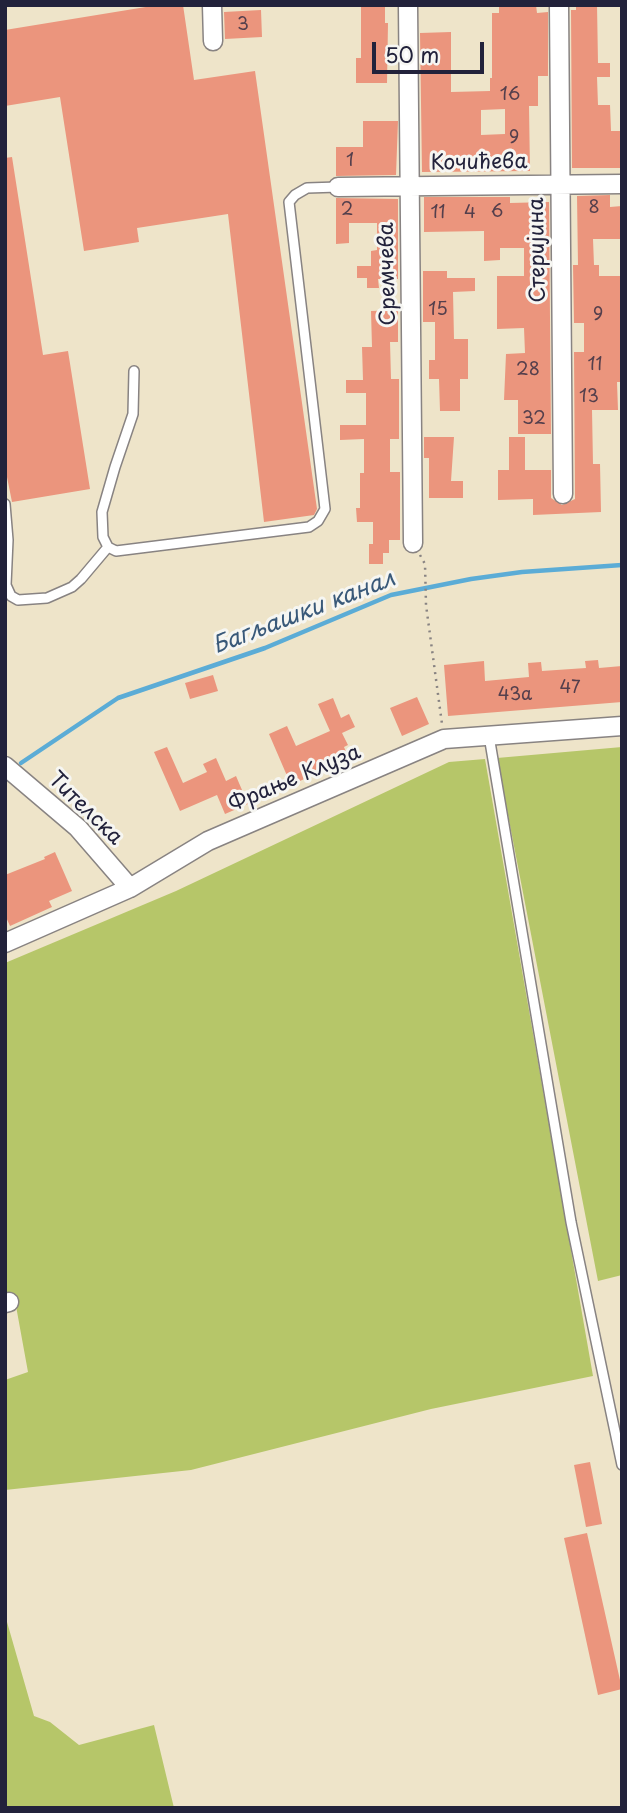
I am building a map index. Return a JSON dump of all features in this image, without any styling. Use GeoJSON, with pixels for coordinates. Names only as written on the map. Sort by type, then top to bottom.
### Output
{"type":"FeatureCollection","features":[{"type":"Feature","properties":{"kind":"street"},"geometry":{"type":"LineString","coordinates":[[212,5],[214,41]]}},
{"type":"Feature","properties":{"kind":"street","name":"Сремчева"},"geometry":{"type":"LineString","coordinates":[[408,5],[413,543]]}},
{"type":"Feature","properties":{"kind":"street","name":"Стеријина"},"geometry":{"type":"LineString","coordinates":[[559,5],[564,494]]}},
{"type":"Feature","properties":{"kind":"street","name":"Кочићева"},"geometry":{"type":"LineString","coordinates":[[338,187],[622,184]]}},
{"type":"Feature","properties":{"kind":"street","name":"Фрање Клуза"},"geometry":{"type":"LineString","coordinates":[[5,943],[130,888],[208,841],[444,739],[622,726]]}},
{"type":"Feature","properties":{"kind":"street","name":"Тителска"},"geometry":{"type":"LineString","coordinates":[[5,765],[78,828],[130,888]]}},
{"type":"Feature","properties":{"kind":"lane"},"geometry":{"type":"LineString","coordinates":[[134,371],[133,414],[102,512],[103,537],[108,547],[116,551],[309,527],[323,516],[325,509],[289,202],[307,188],[338,187]]}},
{"type":"Feature","properties":{"kind":"lane"},"geometry":{"type":"LineString","coordinates":[[5,505],[8,540],[7,589],[11,596],[18,600],[47,598],[72,587],[108,547]]}},
{"type":"Feature","properties":{"kind":"lane"},"geometry":{"type":"LineString","coordinates":[[489,736],[571,1222],[622,1465]]}},
{"type":"Feature","properties":{"kind":"path"},"geometry":{"type":"LineString","coordinates":[[425,564],[426,604],[444,739]]}},
{"type":"Feature","properties":{"kind":"green space"},"geometry":{"type":"Polygon","coordinates":[[[622,747],[622,1275],[598,1281],[497,758],[622,747]]]}},
{"type":"Feature","properties":{"kind":"green space"},"geometry":{"type":"Polygon","coordinates":[[[485,759],[593,1376],[431,1409],[191,1470],[5,1490],[5,1380],[28,1372],[14,1295],[5,1297],[5,963],[176,891],[449,762],[485,759]]]}},
{"type":"Feature","properties":{"kind":"green space"},"geometry":{"type":"Polygon","coordinates":[[[5,1615],[34,1716],[50,1722],[79,1745],[154,1725],[174,1808],[5,1808],[5,1615]]]}},
{"type":"Feature","properties":{"kind":"building"},"geometry":{"type":"Polygon","coordinates":[[[158,5],[183,5],[194,80],[255,71],[317,509],[314,515],[264,522],[228,214],[137,228],[139,242],[84,251],[60,97],[5,106],[5,30],[158,5]]]}},
{"type":"Feature","properties":{"kind":"building"},"geometry":{"type":"Polygon","coordinates":[[[361,5],[385,5],[385,23],[388,23],[387,83],[356,83],[356,58],[361,58],[361,5]]]}},
{"type":"Feature","properties":{"kind":"building"},"geometry":{"type":"Polygon","coordinates":[[[499,5],[536,5],[537,13],[548,12],[548,76],[538,76],[538,106],[529,106],[530,171],[422,172],[420,33],[451,32],[451,92],[490,91],[492,13],[499,13],[499,5]],[[505,109],[481,110],[481,135],[505,134],[505,109]]]}},
{"type":"Feature","properties":{"kind":"building"},"geometry":{"type":"Polygon","coordinates":[[[576,5],[597,5],[598,63],[610,63],[610,77],[597,77],[598,105],[610,105],[611,131],[621,131],[622,168],[572,168],[571,10],[576,10],[576,5]]]}},
{"type":"Feature","properties":{"kind":"building"},"geometry":{"type":"Polygon","coordinates":[[[261,10],[262,37],[225,39],[224,12],[261,10]]]}},
{"type":"Feature","properties":{"kind":"building"},"geometry":{"type":"Polygon","coordinates":[[[363,121],[398,121],[396,175],[336,176],[336,147],[363,147],[363,121]]]}},
{"type":"Feature","properties":{"kind":"building"},"geometry":{"type":"Polygon","coordinates":[[[12,157],[43,355],[68,351],[90,489],[12,502],[5,467],[5,158],[12,157]]]}},
{"type":"Feature","properties":{"kind":"building"},"geometry":{"type":"Polygon","coordinates":[[[610,195],[610,207],[622,206],[622,239],[593,239],[594,265],[599,265],[599,276],[622,276],[622,382],[617,382],[618,410],[592,410],[593,464],[600,464],[601,512],[533,515],[533,499],[498,500],[498,470],[509,470],[509,437],[525,437],[525,470],[551,470],[551,498],[562,505],[575,499],[574,352],[584,352],[584,323],[574,323],[573,265],[578,265],[577,196],[610,195]]]}},
{"type":"Feature","properties":{"kind":"building"},"geometry":{"type":"Polygon","coordinates":[[[424,197],[510,197],[510,203],[549,202],[551,434],[518,434],[518,400],[504,400],[506,354],[525,353],[524,328],[497,329],[497,276],[524,276],[524,248],[500,248],[500,260],[484,261],[484,231],[424,232],[424,197]]]}},
{"type":"Feature","properties":{"kind":"building"},"geometry":{"type":"Polygon","coordinates":[[[336,198],[398,199],[398,279],[378,279],[379,288],[367,288],[367,278],[357,278],[357,266],[371,266],[371,251],[377,250],[377,223],[349,223],[349,243],[336,244],[336,198]]]}},
{"type":"Feature","properties":{"kind":"building"},"geometry":{"type":"Polygon","coordinates":[[[423,271],[447,271],[447,278],[475,278],[475,291],[453,292],[454,339],[468,339],[468,379],[460,379],[460,411],[440,411],[439,379],[429,379],[429,360],[435,360],[435,322],[423,322],[423,271]]]}},
{"type":"Feature","properties":{"kind":"building"},"geometry":{"type":"Polygon","coordinates":[[[398,310],[398,342],[390,342],[391,379],[399,379],[399,439],[390,439],[390,472],[400,472],[400,540],[389,540],[389,553],[383,553],[383,564],[369,564],[373,522],[357,522],[356,508],[360,508],[364,439],[340,440],[340,425],[366,425],[366,393],[346,393],[346,380],[363,380],[362,347],[372,347],[371,311],[398,310]]]}},
{"type":"Feature","properties":{"kind":"building"},"geometry":{"type":"Polygon","coordinates":[[[424,437],[454,437],[451,481],[463,481],[463,498],[429,498],[429,458],[424,458],[424,437]]]}},
{"type":"Feature","properties":{"kind":"building"},"geometry":{"type":"Polygon","coordinates":[[[598,660],[599,668],[622,666],[622,702],[448,716],[444,665],[484,661],[485,681],[529,677],[528,663],[541,662],[542,671],[586,668],[585,661],[598,660]]]}},
{"type":"Feature","properties":{"kind":"building"},"geometry":{"type":"Polygon","coordinates":[[[213,675],[218,691],[190,699],[185,683],[213,675]]]}},
{"type":"Feature","properties":{"kind":"building"},"geometry":{"type":"Polygon","coordinates":[[[417,697],[429,724],[402,736],[390,708],[417,697]]]}},
{"type":"Feature","properties":{"kind":"building"},"geometry":{"type":"Polygon","coordinates":[[[333,698],[341,718],[349,714],[355,727],[342,733],[348,745],[344,747],[349,759],[291,785],[269,734],[287,726],[296,746],[330,731],[318,704],[333,698]]]}},
{"type":"Feature","properties":{"kind":"building"},"geometry":{"type":"Polygon","coordinates":[[[167,747],[183,783],[207,772],[203,764],[216,758],[226,781],[236,776],[248,804],[225,814],[217,795],[180,811],[154,752],[167,747]]]}},
{"type":"Feature","properties":{"kind":"building"},"geometry":{"type":"Polygon","coordinates":[[[55,852],[72,891],[49,901],[52,907],[10,926],[5,915],[5,875],[45,859],[44,857],[55,852]]]}},
{"type":"Feature","properties":{"kind":"building"},"geometry":{"type":"Polygon","coordinates":[[[590,1462],[602,1524],[586,1527],[574,1465],[590,1462]]]}},
{"type":"Feature","properties":{"kind":"building"},"geometry":{"type":"Polygon","coordinates":[[[587,1533],[622,1689],[598,1695],[564,1538],[587,1533]]]}},
{"type":"Feature","properties":{"kind":"waterway","name":"Багљашки канал"},"geometry":{"type":"LineString","coordinates":[[21,763],[118,698],[265,648],[391,595],[522,572],[622,565]]}}]}
